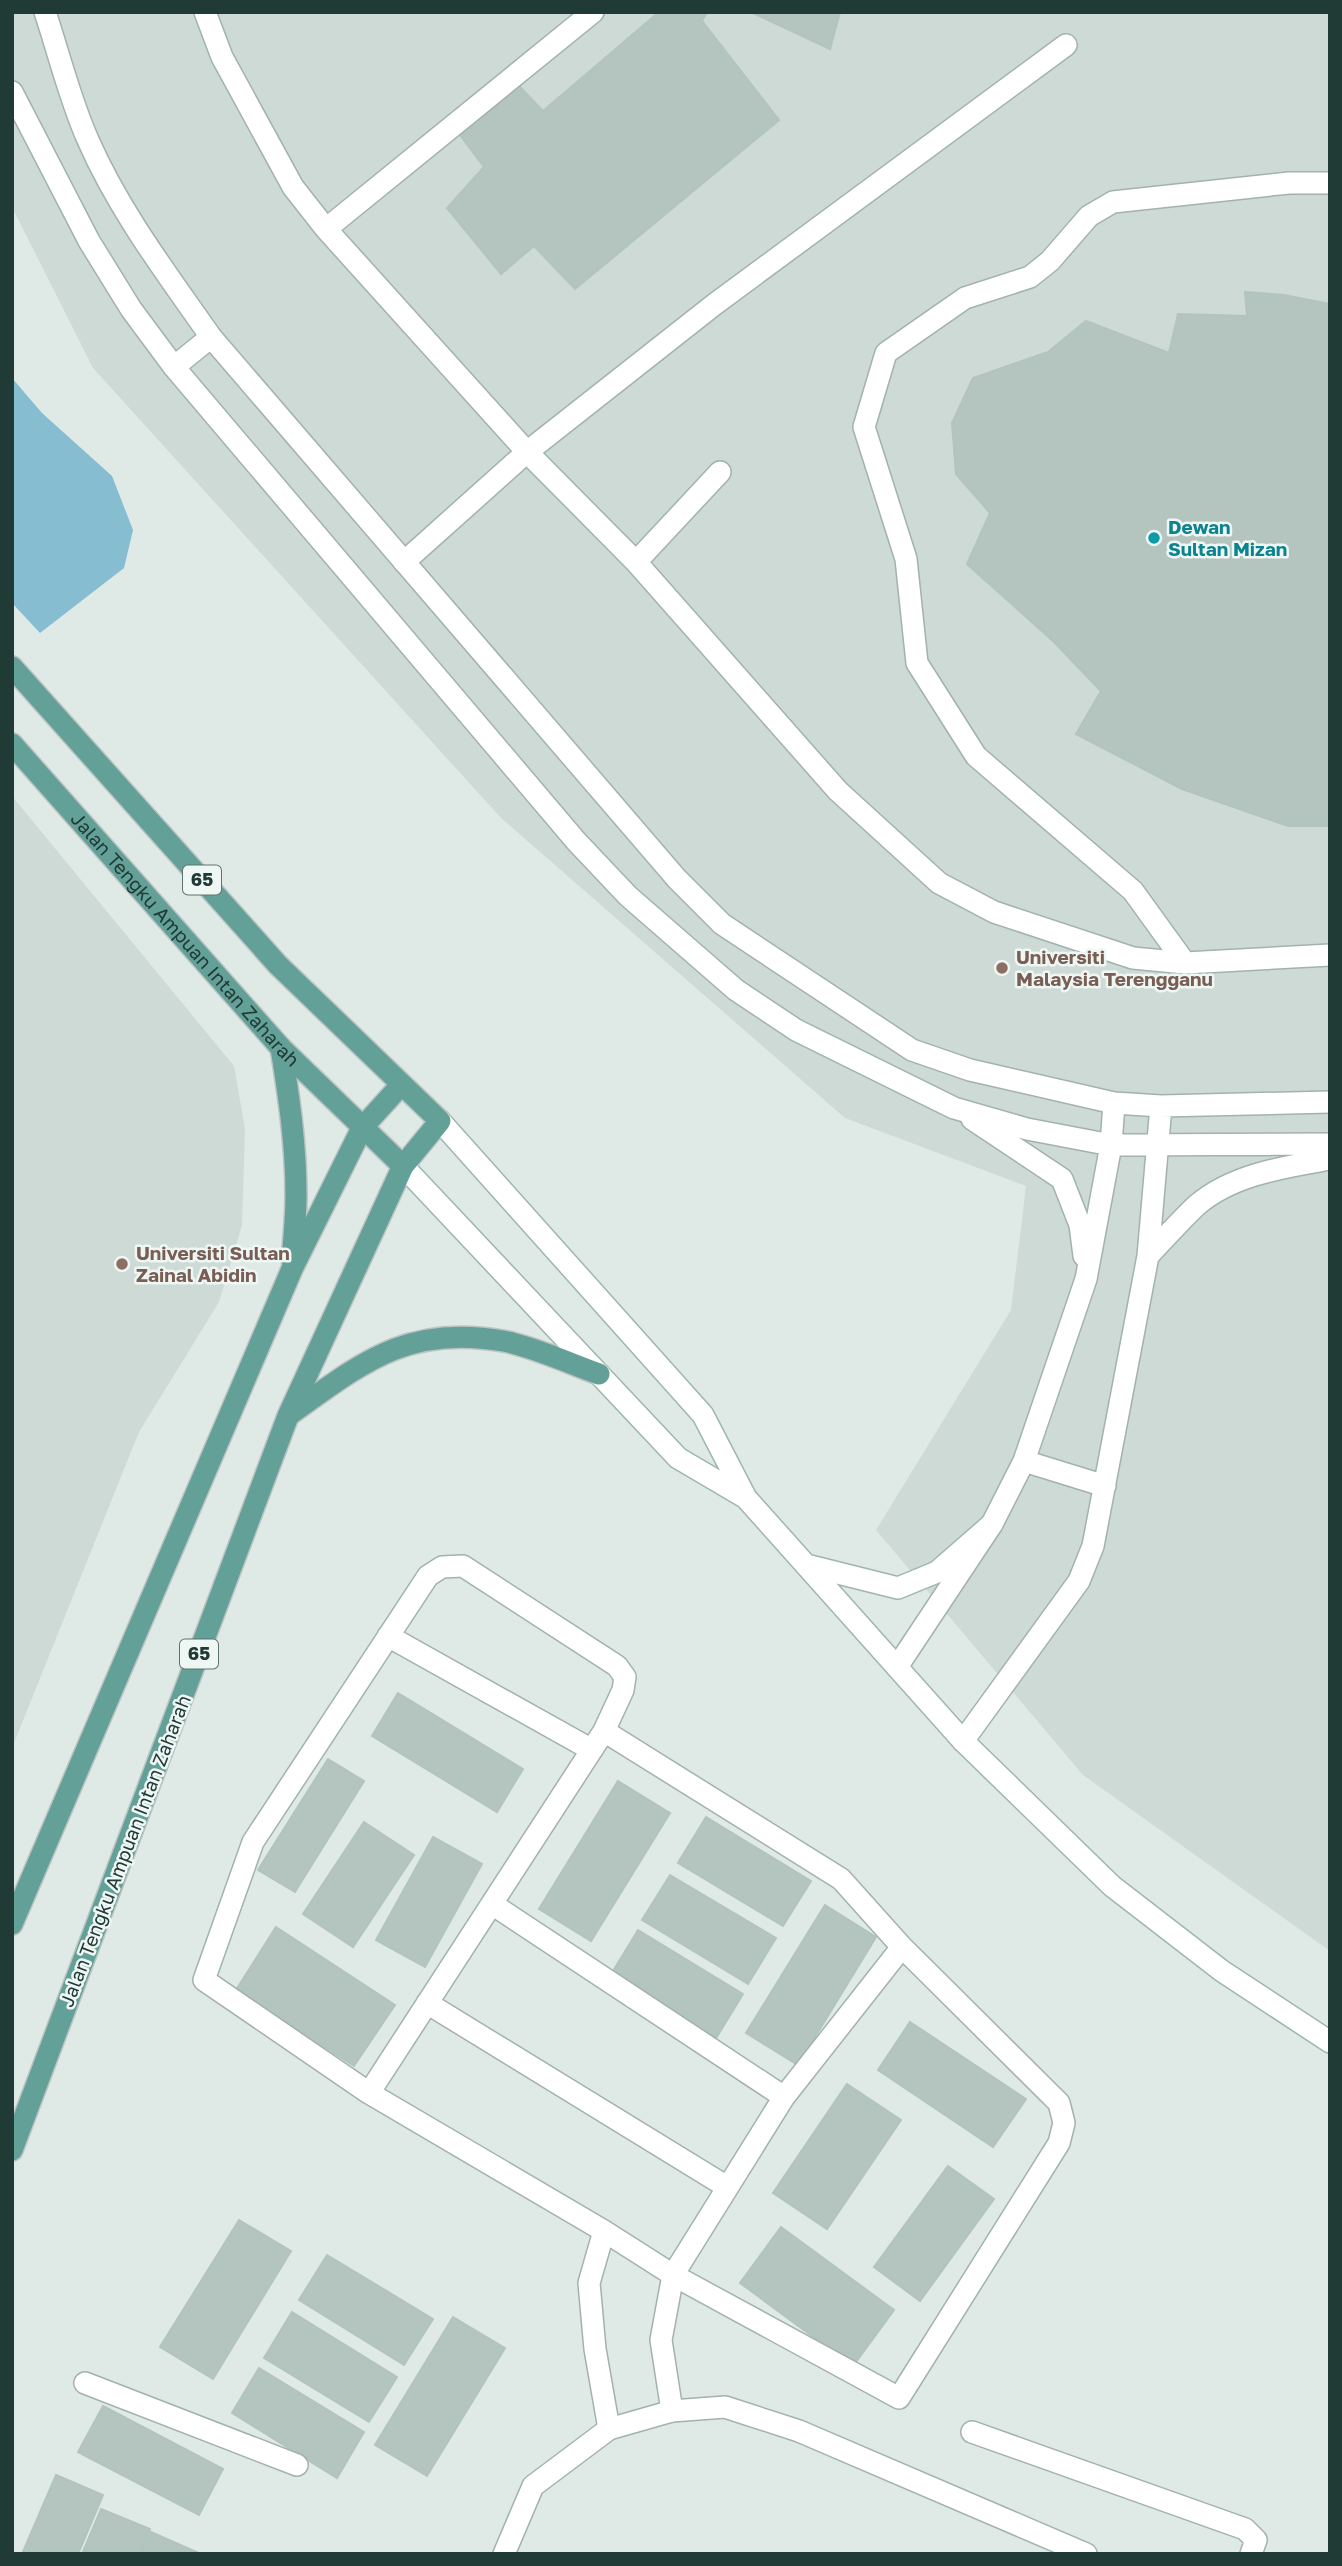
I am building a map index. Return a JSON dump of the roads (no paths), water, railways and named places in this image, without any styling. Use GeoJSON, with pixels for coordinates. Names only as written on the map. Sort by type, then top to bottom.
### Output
{"type":"FeatureCollection","features":[{"type":"Feature","properties":{"kind":"main road","name":"65"},"geometry":{"type":"LineString","coordinates":[[12,667],[278,965],[440,1121]]}},
{"type":"Feature","properties":{"kind":"main road","name":"Jalan Tengku Ampuan Intan Zaharah"},"geometry":{"type":"LineString","coordinates":[[12,744],[281,1048],[403,1166]]}},
{"type":"Feature","properties":{"kind":"main road"},"geometry":{"type":"LineString","coordinates":[[281,1048],[292,1118],[295,1168],[292,1269]]}},
{"type":"Feature","properties":{"kind":"main road"},"geometry":{"type":"LineString","coordinates":[[12,1924],[292,1269],[362,1128],[401,1084]]}},
{"type":"Feature","properties":{"kind":"main road","name":"Jalan Tengku Ampuan Intan Zaharah"},"geometry":{"type":"LineString","coordinates":[[12,2150],[288,1416],[403,1166],[440,1121]]}},
{"type":"Feature","properties":{"kind":"main road"},"geometry":{"type":"LineString","coordinates":[[288,1416],[358,1366],[407,1343],[451,1335],[505,1341],[599,1374]]}},
{"type":"Feature","properties":{"kind":"street"},"geometry":{"type":"LineString","coordinates":[[45,12],[88,140],[128,214],[211,337],[677,879],[722,924],[912,1050],[970,1070],[1114,1103],[1161,1106],[1330,1102]]}},
{"type":"Feature","properties":{"kind":"street"},"geometry":{"type":"LineString","coordinates":[[205,12],[222,58],[293,187],[327,229],[527,452],[636,562],[838,791],[939,883],[994,912],[1133,958],[1185,963],[1330,955]]}},
{"type":"Feature","properties":{"kind":"street"},"geometry":{"type":"LineString","coordinates":[[327,229],[593,12]]}},
{"type":"Feature","properties":{"kind":"street"},"geometry":{"type":"LineString","coordinates":[[404,562],[527,452],[726,296],[1066,45]]}},
{"type":"Feature","properties":{"kind":"street"},"geometry":{"type":"LineString","coordinates":[[12,92],[89,241],[131,309],[174,367],[576,841],[628,896],[736,990],[796,1030],[954,1108],[1062,1179],[1080,1225],[1086,1279]]}},
{"type":"Feature","properties":{"kind":"street"},"geometry":{"type":"LineString","coordinates":[[1185,963],[1133,891],[976,756],[917,663],[906,559],[864,427],[886,353],[965,298],[1030,277],[1050,261],[1089,216],[1113,202],[1289,183],[1330,183]]}},
{"type":"Feature","properties":{"kind":"street"},"geometry":{"type":"LineString","coordinates":[[174,367],[211,337]]}},
{"type":"Feature","properties":{"kind":"street"},"geometry":{"type":"LineString","coordinates":[[636,562],[720,472]]}},
{"type":"Feature","properties":{"kind":"street"},"geometry":{"type":"LineString","coordinates":[[897,1667],[992,1524],[1024,1461],[1086,1279],[1111,1145],[1114,1103]]}},
{"type":"Feature","properties":{"kind":"street"},"geometry":{"type":"LineString","coordinates":[[963,1741],[1079,1581],[1093,1546],[1148,1256],[1161,1106]]}},
{"type":"Feature","properties":{"kind":"street"},"geometry":{"type":"LineString","coordinates":[[954,1108],[1027,1129],[1111,1145],[1330,1144]]}},
{"type":"Feature","properties":{"kind":"street"},"geometry":{"type":"LineString","coordinates":[[440,1121],[704,1415],[746,1498],[963,1741],[1112,1886],[1222,1972],[1330,2042]]}},
{"type":"Feature","properties":{"kind":"street"},"geometry":{"type":"LineString","coordinates":[[1148,1256],[1199,1204],[1231,1185],[1278,1168],[1330,1159]]}},
{"type":"Feature","properties":{"kind":"street"},"geometry":{"type":"LineString","coordinates":[[403,1166],[678,1458],[746,1498]]}},
{"type":"Feature","properties":{"kind":"street"},"geometry":{"type":"LineString","coordinates":[[1024,1461],[1105,1486]]}},
{"type":"Feature","properties":{"kind":"street"},"geometry":{"type":"LineString","coordinates":[[806,1565],[898,1588],[937,1572],[992,1524]]}},
{"type":"Feature","properties":{"kind":"street"},"geometry":{"type":"LineString","coordinates":[[369,2093],[604,1731],[623,1690],[625,1677],[617,1666],[463,1566],[442,1567],[428,1576],[253,1842],[204,1980],[369,2093],[604,2231],[673,2275],[900,2398],[1059,2143],[1063,2123],[1059,2103],[902,1947],[841,1880],[604,1731]]}},
{"type":"Feature","properties":{"kind":"street"},"geometry":{"type":"LineString","coordinates":[[388,1636],[592,1749]]}},
{"type":"Feature","properties":{"kind":"street"},"geometry":{"type":"LineString","coordinates":[[492,1904],[784,2097]]}},
{"type":"Feature","properties":{"kind":"street"},"geometry":{"type":"LineString","coordinates":[[672,2411],[661,2340],[673,2275],[784,2097],[902,1947]]}},
{"type":"Feature","properties":{"kind":"street"},"geometry":{"type":"LineString","coordinates":[[427,2003],[727,2187]]}},
{"type":"Feature","properties":{"kind":"street"},"geometry":{"type":"LineString","coordinates":[[604,2231],[589,2283],[595,2349],[609,2430]]}},
{"type":"Feature","properties":{"kind":"street"},"geometry":{"type":"LineString","coordinates":[[85,2383],[297,2465]]}},
{"type":"Feature","properties":{"kind":"street"},"geometry":{"type":"LineString","coordinates":[[504,2554],[533,2486],[609,2430],[672,2411],[724,2407],[799,2431],[1086,2554]]}},
{"type":"Feature","properties":{"kind":"street"},"geometry":{"type":"LineString","coordinates":[[972,2432],[1245,2529],[1256,2540],[1251,2554]]}},
{"type":"Feature","properties":{"kind":"water"},"geometry":{"type":"Polygon","coordinates":[[[12,378],[42,413],[112,476],[133,530],[124,568],[40,633],[12,603],[12,378]]]}},
{"type":"Feature","properties":{"kind":"place","name":"Dewan Sultan Mizan"},"geometry":{"type":"Point","coordinates":[1154,538]}},
{"type":"Feature","properties":{"kind":"place","name":"Universiti Malaysia Terengganu"},"geometry":{"type":"Point","coordinates":[1002,968]}},
{"type":"Feature","properties":{"kind":"place","name":"Universiti Sultan Zainal Abidin"},"geometry":{"type":"Point","coordinates":[122,1264]}}]}
